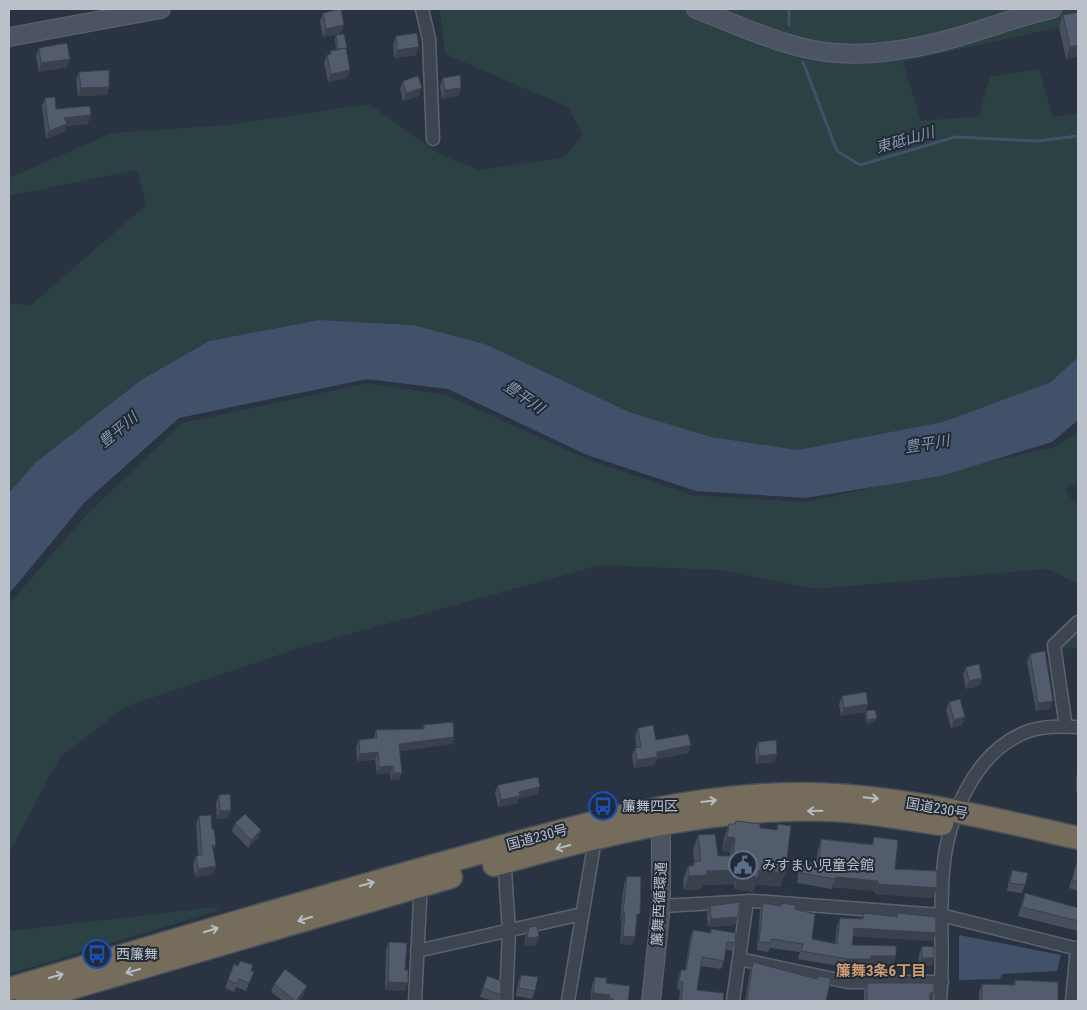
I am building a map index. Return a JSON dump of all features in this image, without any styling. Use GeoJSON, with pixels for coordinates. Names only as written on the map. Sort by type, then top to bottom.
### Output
{"type":"FeatureCollection","features":[{"type":"Feature","properties":{"kind":"highway","name":"国道230号"},"geometry":{"type":"LineString","coordinates":[[9,989],[504,854],[661,815],[834,810],[954,818],[1078,838]]}},
{"type":"Feature","properties":{"kind":"highway","name":"国道230号"},"geometry":{"type":"LineString","coordinates":[[954,818],[1078,853]]}},
{"type":"Feature","properties":{"kind":"highway","name":"国道230号"},"geometry":{"type":"LineString","coordinates":[[27,1001],[422,877]]}},
{"type":"Feature","properties":{"kind":"street"},"geometry":{"type":"LineString","coordinates":[[9,36],[118,13],[161,9]]}},
{"type":"Feature","properties":{"kind":"street"},"geometry":{"type":"LineString","coordinates":[[422,9],[429,39],[433,139]]}},
{"type":"Feature","properties":{"kind":"street"},"geometry":{"type":"LineString","coordinates":[[696,9],[785,42],[836,53],[884,53],[932,44],[1052,9]]}},
{"type":"Feature","properties":{"kind":"street"},"geometry":{"type":"LineString","coordinates":[[940,1001],[942,982],[941,915],[943,871],[954,818],[976,775],[994,752],[1026,732],[1072,727],[1054,645],[1078,622]]}},
{"type":"Feature","properties":{"kind":"street","name":"簾舞西循環通"},"geometry":{"type":"LineString","coordinates":[[651,1001],[661,906],[661,815]]}},
{"type":"Feature","properties":{"kind":"street"},"geometry":{"type":"LineString","coordinates":[[568,1001],[597,830]]}},
{"type":"Feature","properties":{"kind":"street"},"geometry":{"type":"LineString","coordinates":[[504,854],[509,931],[506,1001]]}},
{"type":"Feature","properties":{"kind":"street"},"geometry":{"type":"LineString","coordinates":[[415,1001],[422,877]]}},
{"type":"Feature","properties":{"kind":"street"},"geometry":{"type":"LineString","coordinates":[[661,906],[747,902],[941,915],[1078,948],[1072,1001]]}},
{"type":"Feature","properties":{"kind":"street"},"geometry":{"type":"LineString","coordinates":[[733,1001],[747,902]]}},
{"type":"Feature","properties":{"kind":"street"},"geometry":{"type":"LineString","coordinates":[[417,951],[582,914]]}},
{"type":"Feature","properties":{"kind":"street"},"geometry":{"type":"LineString","coordinates":[[739,959],[848,982],[942,982]]}},
{"type":"Feature","properties":{"kind":"green space"},"geometry":{"type":"Polygon","coordinates":[[[440,9],[1078,9],[1078,23],[903,62],[921,121],[979,116],[990,77],[1039,69],[1053,117],[1078,113],[1078,357],[1052,382],[943,422],[798,451],[711,437],[629,412],[485,344],[413,325],[319,320],[209,341],[141,380],[35,463],[9,493],[9,303],[31,305],[146,205],[137,170],[9,196],[9,178],[112,133],[226,125],[369,104],[441,155],[480,170],[564,157],[583,135],[568,107],[445,54],[440,9]]]}},
{"type":"Feature","properties":{"kind":"green space"},"geometry":{"type":"Polygon","coordinates":[[[368,383],[446,395],[587,459],[692,495],[806,502],[1055,447],[1078,432],[1078,482],[1065,490],[1078,507],[1078,584],[1048,569],[816,589],[719,570],[601,565],[299,648],[125,707],[60,757],[9,853],[9,604],[87,514],[182,423],[368,383]]]}},
{"type":"Feature","properties":{"kind":"green space"},"geometry":{"type":"Polygon","coordinates":[[[1078,627],[1078,648],[1061,649],[1061,647],[1078,627]]]}},
{"type":"Feature","properties":{"kind":"green space"},"geometry":{"type":"Polygon","coordinates":[[[216,907],[220,910],[9,974],[9,931],[216,907]]]}},
{"type":"Feature","properties":{"kind":"water","name":"豊平川"},"geometry":{"type":"Polygon","coordinates":[[[319,320],[413,325],[485,344],[629,412],[711,437],[798,450],[943,422],[1051,382],[1078,357],[1078,420],[1052,442],[941,476],[805,498],[696,491],[587,455],[448,389],[367,379],[179,418],[84,503],[9,594],[9,493],[35,463],[141,380],[209,341],[319,320]]]}},
{"type":"Feature","properties":{"kind":"water"},"geometry":{"type":"Polygon","coordinates":[[[959,935],[1061,955],[1057,971],[1002,974],[1000,979],[959,980],[959,935]]]}},
{"type":"Feature","properties":{"kind":"building"},"geometry":{"type":"Polygon","coordinates":[[[341,9],[344,25],[326,29],[323,13],[341,9]]]}},
{"type":"Feature","properties":{"kind":"building"},"geometry":{"type":"Polygon","coordinates":[[[1078,12],[1078,45],[1070,47],[1063,15],[1078,12]]]}},
{"type":"Feature","properties":{"kind":"building"},"geometry":{"type":"Polygon","coordinates":[[[417,33],[419,47],[397,50],[396,36],[417,33]]]}},
{"type":"Feature","properties":{"kind":"building"},"geometry":{"type":"Polygon","coordinates":[[[344,34],[347,48],[338,49],[336,35],[344,34]]]}},
{"type":"Feature","properties":{"kind":"building"},"geometry":{"type":"Polygon","coordinates":[[[67,43],[70,59],[41,63],[39,48],[67,43]]]}},
{"type":"Feature","properties":{"kind":"building"},"geometry":{"type":"Polygon","coordinates":[[[346,48],[350,70],[331,74],[327,55],[331,54],[331,51],[346,48]]]}},
{"type":"Feature","properties":{"kind":"building"},"geometry":{"type":"Polygon","coordinates":[[[109,70],[109,87],[81,88],[79,72],[109,70]]]}},
{"type":"Feature","properties":{"kind":"building"},"geometry":{"type":"Polygon","coordinates":[[[460,75],[461,88],[445,90],[443,78],[460,75]]]}},
{"type":"Feature","properties":{"kind":"building"},"geometry":{"type":"Polygon","coordinates":[[[418,76],[422,88],[406,93],[403,81],[418,76]]]}},
{"type":"Feature","properties":{"kind":"building"},"geometry":{"type":"Polygon","coordinates":[[[55,97],[56,109],[90,106],[91,115],[64,118],[67,124],[49,131],[45,98],[55,97]]]}},
{"type":"Feature","properties":{"kind":"building"},"geometry":{"type":"Polygon","coordinates":[[[1045,651],[1053,701],[1038,703],[1030,654],[1045,651]]]}},
{"type":"Feature","properties":{"kind":"building"},"geometry":{"type":"Polygon","coordinates":[[[979,664],[982,678],[969,681],[966,667],[979,664]]]}},
{"type":"Feature","properties":{"kind":"building"},"geometry":{"type":"Polygon","coordinates":[[[866,692],[868,704],[844,708],[842,696],[866,692]]]}},
{"type":"Feature","properties":{"kind":"building"},"geometry":{"type":"Polygon","coordinates":[[[960,699],[965,717],[954,720],[949,702],[960,699]]]}},
{"type":"Feature","properties":{"kind":"building"},"geometry":{"type":"Polygon","coordinates":[[[875,710],[877,718],[868,720],[866,711],[875,710]]]}},
{"type":"Feature","properties":{"kind":"building"},"geometry":{"type":"Polygon","coordinates":[[[453,722],[454,737],[399,744],[402,773],[394,773],[393,766],[379,767],[378,752],[360,754],[359,740],[377,738],[376,730],[424,729],[424,725],[453,722]]]}},
{"type":"Feature","properties":{"kind":"building"},"geometry":{"type":"Polygon","coordinates":[[[653,725],[656,740],[688,734],[691,745],[657,752],[657,757],[637,760],[635,748],[641,747],[638,728],[653,725]]]}},
{"type":"Feature","properties":{"kind":"building"},"geometry":{"type":"Polygon","coordinates":[[[776,740],[777,754],[759,756],[758,742],[776,740]]]}},
{"type":"Feature","properties":{"kind":"building"},"geometry":{"type":"Polygon","coordinates":[[[538,777],[540,787],[519,792],[520,796],[501,800],[498,785],[538,777]]]}},
{"type":"Feature","properties":{"kind":"building"},"geometry":{"type":"Polygon","coordinates":[[[230,794],[231,810],[220,811],[219,795],[230,794]]]}},
{"type":"Feature","properties":{"kind":"building"},"geometry":{"type":"Polygon","coordinates":[[[245,814],[261,830],[251,840],[235,823],[245,814]]]}},
{"type":"Feature","properties":{"kind":"building"},"geometry":{"type":"Polygon","coordinates":[[[211,815],[216,845],[212,845],[216,866],[198,869],[196,856],[202,853],[199,816],[211,815]]]}},
{"type":"Feature","properties":{"kind":"building"},"geometry":{"type":"Polygon","coordinates":[[[736,821],[760,824],[760,828],[777,830],[778,824],[791,826],[785,873],[759,870],[758,877],[739,875],[740,870],[706,871],[707,875],[689,876],[688,866],[694,866],[694,862],[701,861],[698,835],[715,834],[718,856],[733,856],[735,838],[727,837],[729,824],[735,824],[736,821]]]}},
{"type":"Feature","properties":{"kind":"building"},"geometry":{"type":"Polygon","coordinates":[[[874,837],[898,840],[895,869],[937,871],[937,888],[878,884],[878,881],[836,877],[835,879],[801,873],[802,863],[819,864],[821,839],[873,845],[874,837]]]}},
{"type":"Feature","properties":{"kind":"building"},"geometry":{"type":"Polygon","coordinates":[[[1078,858],[1078,882],[1072,880],[1078,858]]]}},
{"type":"Feature","properties":{"kind":"building"},"geometry":{"type":"Polygon","coordinates":[[[1012,870],[1028,873],[1025,885],[1010,883],[1012,870]]]}},
{"type":"Feature","properties":{"kind":"building"},"geometry":{"type":"Polygon","coordinates":[[[627,876],[641,877],[640,914],[637,914],[635,937],[623,936],[625,913],[623,913],[627,876]]]}},
{"type":"Feature","properties":{"kind":"building"},"geometry":{"type":"Polygon","coordinates":[[[1025,893],[1078,908],[1078,921],[1022,907],[1025,893]]]}},
{"type":"Feature","properties":{"kind":"building"},"geometry":{"type":"Polygon","coordinates":[[[740,902],[738,917],[711,919],[710,906],[740,902]]]}},
{"type":"Feature","properties":{"kind":"building"},"geometry":{"type":"Polygon","coordinates":[[[763,903],[781,906],[781,903],[795,905],[795,909],[815,914],[812,939],[837,944],[840,918],[863,919],[864,913],[897,917],[898,913],[936,917],[936,933],[854,928],[852,945],[896,946],[896,956],[871,956],[871,959],[847,959],[801,951],[803,944],[772,939],[771,943],[759,942],[763,903]]]}},
{"type":"Feature","properties":{"kind":"building"},"geometry":{"type":"Polygon","coordinates":[[[537,926],[539,937],[527,938],[529,927],[537,926]]]}},
{"type":"Feature","properties":{"kind":"building"},"geometry":{"type":"Polygon","coordinates":[[[711,929],[736,933],[735,943],[727,942],[724,961],[702,957],[697,990],[724,993],[723,1001],[681,1001],[683,982],[679,981],[681,970],[686,970],[693,930],[711,933],[711,929]]]}},
{"type":"Feature","properties":{"kind":"building"},"geometry":{"type":"Polygon","coordinates":[[[389,942],[407,943],[405,970],[408,970],[408,983],[388,982],[389,942]]]}},
{"type":"Feature","properties":{"kind":"building"},"geometry":{"type":"Polygon","coordinates":[[[922,946],[934,947],[934,958],[922,958],[922,946]]]}},
{"type":"Feature","properties":{"kind":"building"},"geometry":{"type":"Polygon","coordinates":[[[240,961],[253,965],[251,971],[254,972],[249,983],[239,979],[237,984],[228,980],[234,964],[238,966],[240,961]]]}},
{"type":"Feature","properties":{"kind":"building"},"geometry":{"type":"Polygon","coordinates":[[[753,962],[817,979],[817,976],[831,978],[826,1001],[747,1000],[753,962]]]}},
{"type":"Feature","properties":{"kind":"building"},"geometry":{"type":"Polygon","coordinates":[[[285,969],[307,986],[296,1001],[274,984],[285,969]]]}},
{"type":"Feature","properties":{"kind":"building"},"geometry":{"type":"Polygon","coordinates":[[[521,975],[538,977],[535,991],[519,988],[521,975]]]}},
{"type":"Feature","properties":{"kind":"building"},"geometry":{"type":"Polygon","coordinates":[[[487,976],[501,981],[501,995],[483,988],[487,976]]]}},
{"type":"Feature","properties":{"kind":"building"},"geometry":{"type":"Polygon","coordinates":[[[595,977],[607,978],[606,983],[630,986],[628,1001],[613,1001],[613,999],[609,998],[610,995],[593,993],[595,977]]]}},
{"type":"Feature","properties":{"kind":"building"},"geometry":{"type":"Polygon","coordinates":[[[1015,980],[1058,982],[1058,1001],[982,1001],[982,984],[1015,985],[1015,980]]]}},
{"type":"Feature","properties":{"kind":"building"},"geometry":{"type":"Polygon","coordinates":[[[867,983],[934,983],[934,993],[930,993],[930,1001],[867,1001],[867,983]]]}},
{"type":"Feature","properties":{"kind":"waterway","name":"東砥山川"},"geometry":{"type":"LineString","coordinates":[[789,9],[789,25]]}},
{"type":"Feature","properties":{"kind":"waterway","name":"東砥山川"},"geometry":{"type":"LineString","coordinates":[[803,62],[837,151],[860,165],[955,137],[1037,141],[1078,136]]}},
{"type":"Feature","properties":{"kind":"place","name":"簾舞四区"},"geometry":{"type":"Point","coordinates":[603,806]}},
{"type":"Feature","properties":{"kind":"place","name":"みすまい児童会館"},"geometry":{"type":"Point","coordinates":[743,865]}},
{"type":"Feature","properties":{"kind":"place","name":"西簾舞"},"geometry":{"type":"Point","coordinates":[97,954]}},
{"type":"Feature","properties":{"kind":"district","name":"簾舞3条6丁目"},"geometry":{"type":"Point","coordinates":[881,971]}}]}
